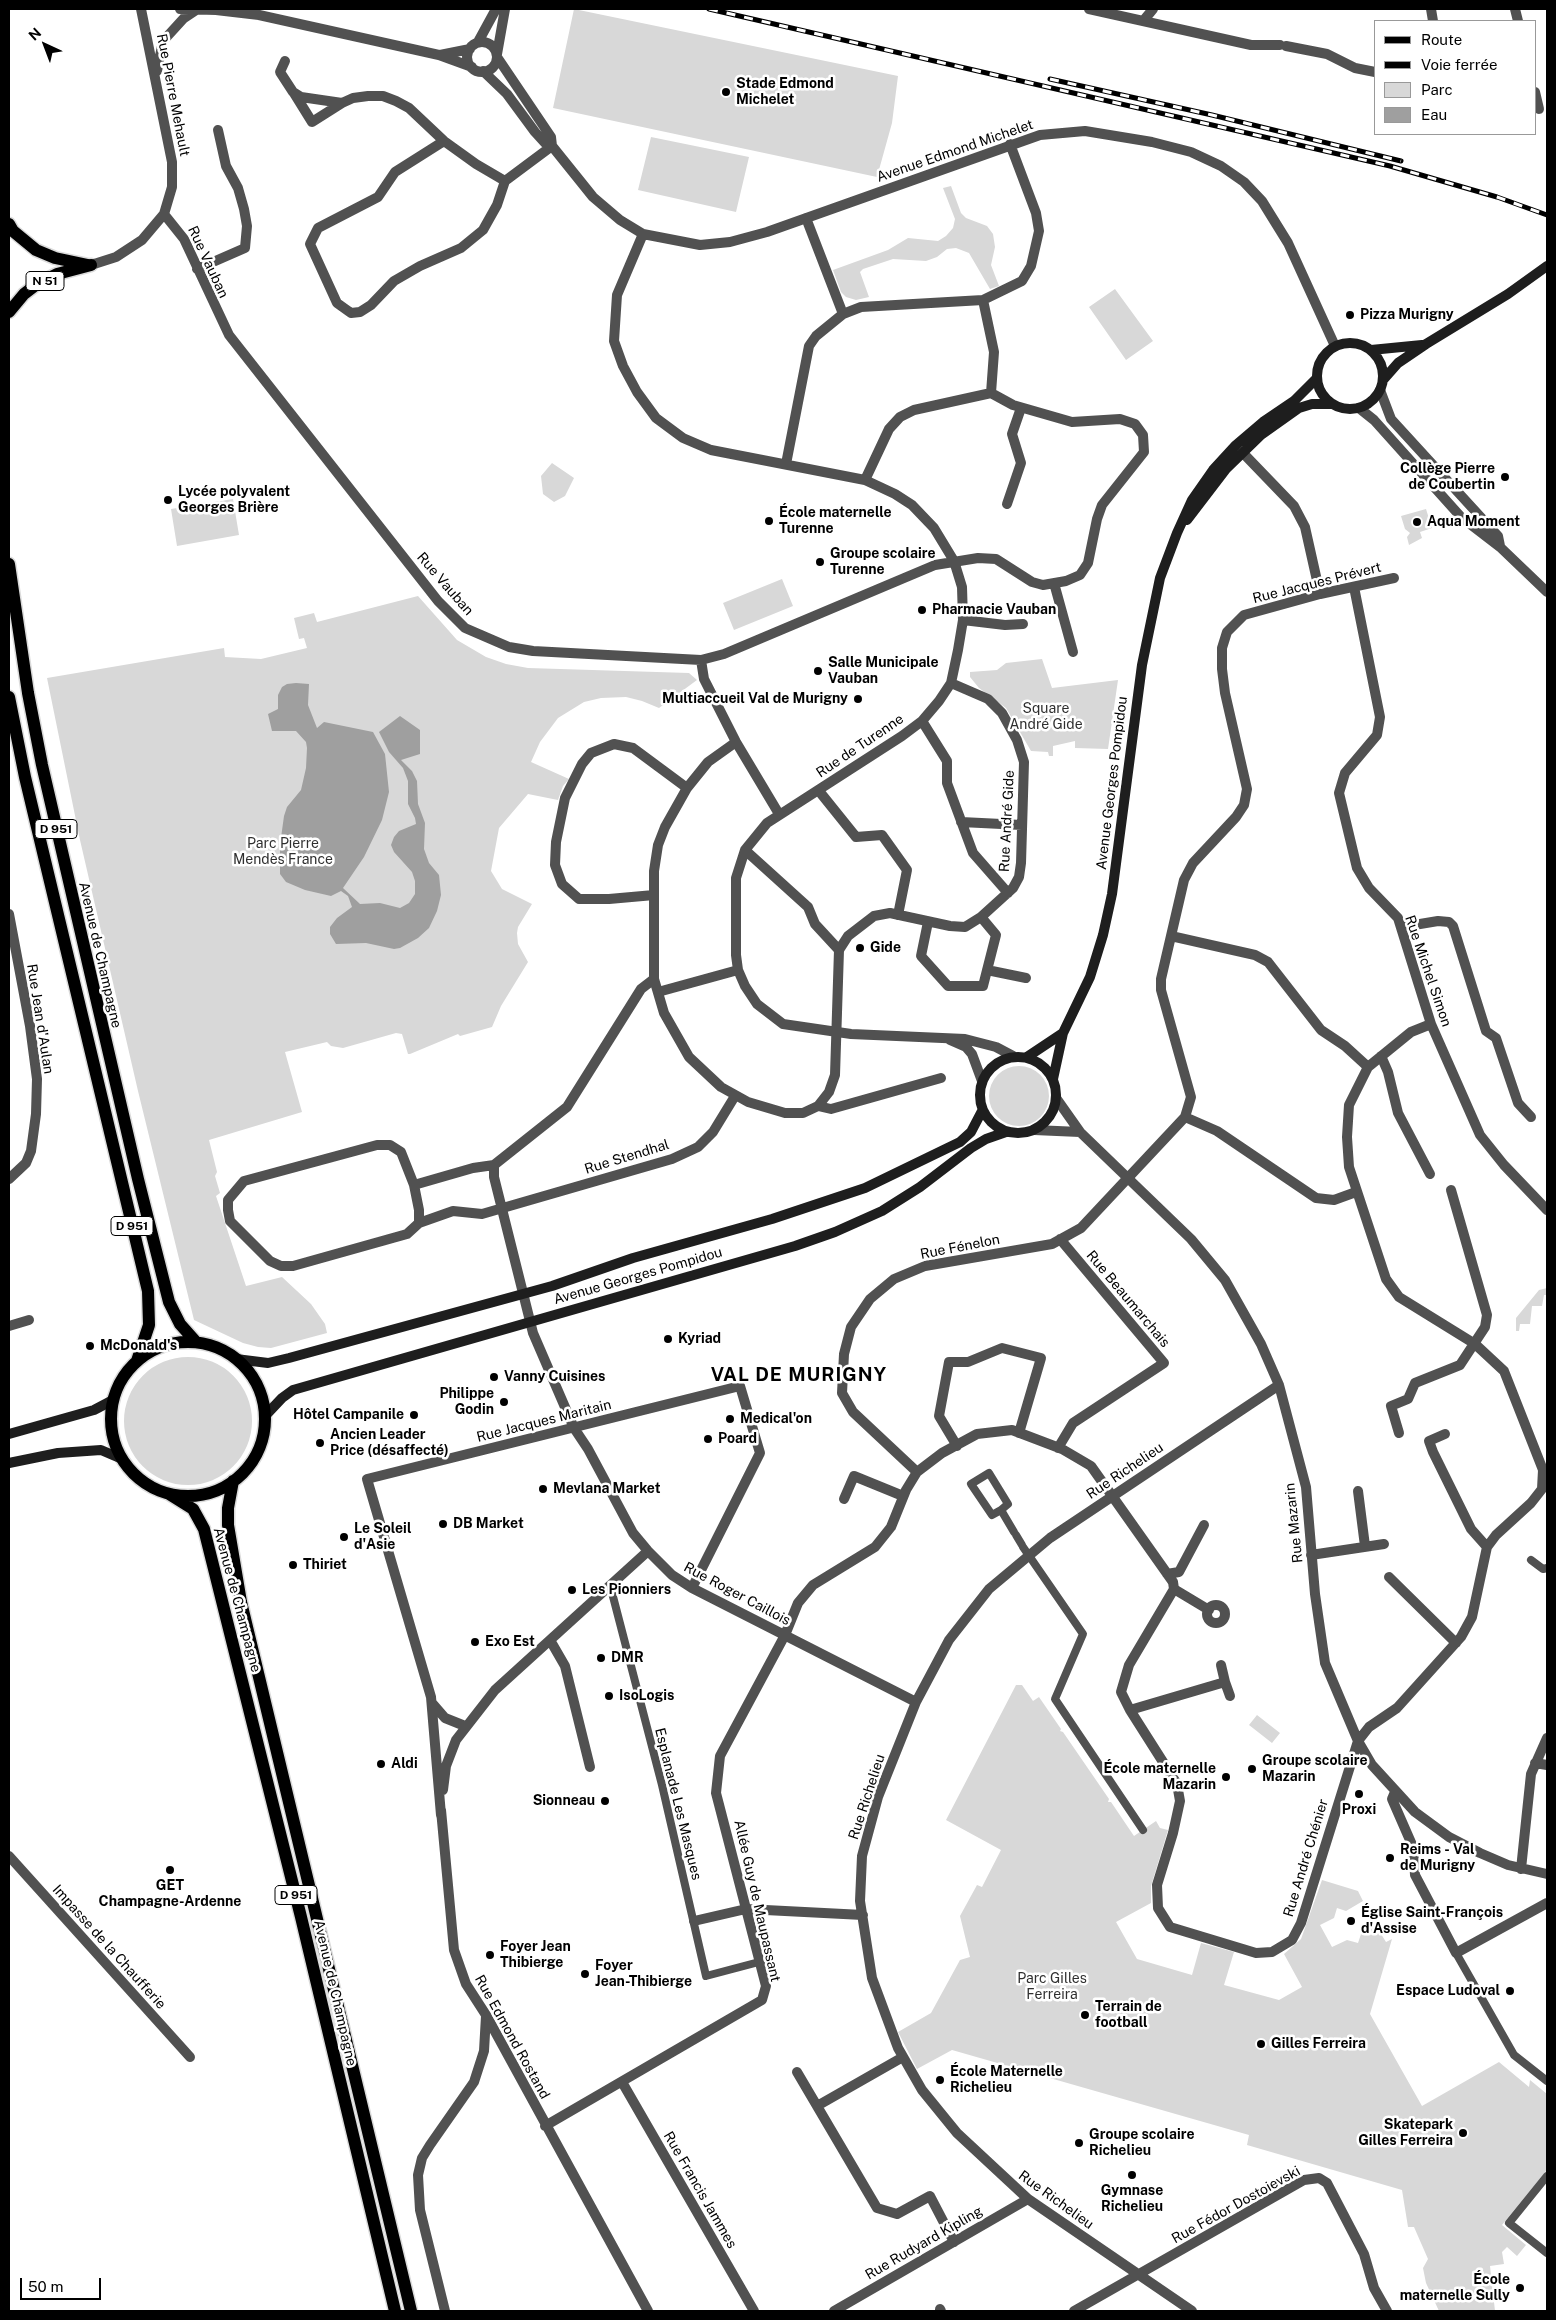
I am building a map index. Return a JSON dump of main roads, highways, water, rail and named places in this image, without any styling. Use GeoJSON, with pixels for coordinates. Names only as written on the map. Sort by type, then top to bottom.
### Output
{"type":"FeatureCollection","features":[{"type":"Feature","properties":{"kind":"main road","name":"N 51"},"geometry":{"type":"LineString","coordinates":[[9,224],[13,231],[36,250],[55,258],[91,266],[57,274],[37,284],[24,294],[9,312]]}},
{"type":"Feature","properties":{"kind":"main road"},"geometry":{"type":"LineString","coordinates":[[1426,344],[1371,350],[1352,342],[1335,346],[1323,357],[1317,378],[1322,392],[1332,404],[1340,407],[1359,408],[1375,398],[1398,363],[1508,294],[1547,266]]}},
{"type":"Feature","properties":{"kind":"main road"},"geometry":{"type":"LineString","coordinates":[[1371,350],[1381,363],[1382,385]]}},
{"type":"Feature","properties":{"kind":"main road","name":"Avenue Georges Pompidou"},"geometry":{"type":"LineString","coordinates":[[1053,1079],[1063,1033],[1090,978],[1103,935],[1112,894],[1142,665],[1160,578],[1192,500],[1213,470],[1236,445],[1262,422],[1294,400],[1317,378]]}},
{"type":"Feature","properties":{"kind":"main road","name":"Avenue Georges Pompidou"},"geometry":{"type":"LineString","coordinates":[[1177,533],[1226,469],[1261,435],[1299,408],[1312,404],[1332,404]]}},
{"type":"Feature","properties":{"kind":"main road","name":"Avenue de Champagne"},"geometry":{"type":"LineString","coordinates":[[9,564],[28,693],[42,765],[138,1179],[169,1302],[180,1324],[196,1342]]}},
{"type":"Feature","properties":{"kind":"main road","name":"D 951"},"geometry":{"type":"LineString","coordinates":[[9,697],[25,776],[148,1291],[149,1325],[137,1362]]}},
{"type":"Feature","properties":{"kind":"main road"},"geometry":{"type":"LineString","coordinates":[[1027,1057],[1063,1033]]}},
{"type":"Feature","properties":{"kind":"main road"},"geometry":{"type":"LineString","coordinates":[[1013,1056],[1027,1057],[1038,1062],[1053,1079],[1056,1098],[1053,1111],[1045,1122],[1034,1130],[1025,1133],[1006,1132],[996,1127],[982,1111],[979,1091],[982,1081],[994,1064],[1013,1056]]}},
{"type":"Feature","properties":{"kind":"main road","name":"Avenue Georges Pompidou"},"geometry":{"type":"LineString","coordinates":[[236,1359],[268,1363],[289,1358],[557,1284],[633,1258],[772,1219],[865,1188],[960,1142],[971,1132],[982,1111]]}},
{"type":"Feature","properties":{"kind":"main road","name":"Avenue Georges Pompidou"},"geometry":{"type":"LineString","coordinates":[[265,1416],[282,1398],[293,1390],[794,1246],[835,1232],[882,1211],[920,1187],[986,1139],[1006,1132]]}},
{"type":"Feature","properties":{"kind":"main road"},"geometry":{"type":"LineString","coordinates":[[196,1342],[218,1348],[236,1359],[254,1382],[261,1395],[265,1416],[262,1441],[250,1464],[233,1481],[213,1492],[199,1495],[169,1494],[150,1486],[134,1474],[122,1459],[114,1440],[112,1427],[113,1400],[122,1379],[137,1362],[161,1347],[175,1343],[196,1342]]}},
{"type":"Feature","properties":{"kind":"main road"},"geometry":{"type":"LineString","coordinates":[[9,1434],[94,1410],[113,1400]]}},
{"type":"Feature","properties":{"kind":"main road"},"geometry":{"type":"LineString","coordinates":[[9,1463],[58,1453],[101,1450],[122,1459]]}},
{"type":"Feature","properties":{"kind":"main road","name":"Avenue de Champagne"},"geometry":{"type":"LineString","coordinates":[[233,1481],[228,1508],[228,1525],[241,1602],[411,2311]]}},
{"type":"Feature","properties":{"kind":"main road","name":"Avenue de Champagne"},"geometry":{"type":"LineString","coordinates":[[169,1494],[193,1509],[204,1529],[302,1917],[395,2311]]}},
{"type":"Feature","properties":{"kind":"water"},"geometry":{"type":"Polygon","coordinates":[[[287,684],[309,684],[308,705],[317,728],[324,722],[373,732],[385,754],[389,792],[382,820],[364,857],[343,888],[360,904],[380,903],[400,908],[409,903],[415,894],[415,881],[412,872],[394,852],[391,845],[399,831],[416,824],[408,804],[408,781],[403,768],[389,752],[379,732],[400,716],[420,730],[420,754],[401,760],[412,771],[417,781],[418,804],[425,823],[424,849],[429,863],[439,875],[441,895],[437,911],[429,928],[418,938],[400,948],[394,949],[366,943],[336,944],[330,934],[330,927],[337,918],[352,907],[348,896],[341,891],[331,896],[305,890],[286,882],[280,874],[280,845],[284,816],[287,807],[301,790],[306,768],[307,748],[306,742],[296,731],[272,731],[268,714],[278,709],[278,695],[282,687],[287,684]]]}},
{"type":"Feature","properties":{"kind":"railway"},"geometry":{"type":"LineString","coordinates":[[709,9],[1390,166],[1497,197],[1547,215]]}},
{"type":"Feature","properties":{"kind":"railway"},"geometry":{"type":"LineString","coordinates":[[1050,79],[1212,115],[1401,161]]}},
{"type":"Feature","properties":{"kind":"place","name":"Stade Edmond Michelet"},"geometry":{"type":"Point","coordinates":[726,92]}},
{"type":"Feature","properties":{"kind":"place","name":"Pizza Murigny"},"geometry":{"type":"Point","coordinates":[1350,315]}},
{"type":"Feature","properties":{"kind":"place","name":"Collège Pierre de Coubertin"},"geometry":{"type":"Point","coordinates":[1505,477]}},
{"type":"Feature","properties":{"kind":"place","name":"Lycée polyvalent Georges Brière"},"geometry":{"type":"Point","coordinates":[168,500]}},
{"type":"Feature","properties":{"kind":"place","name":"École maternelle Turenne"},"geometry":{"type":"Point","coordinates":[769,521]}},
{"type":"Feature","properties":{"kind":"place","name":"Aqua Moment"},"geometry":{"type":"Point","coordinates":[1417,522]}},
{"type":"Feature","properties":{"kind":"place","name":"Groupe scolaire Turenne"},"geometry":{"type":"Point","coordinates":[820,562]}},
{"type":"Feature","properties":{"kind":"place","name":"Pharmacie Vauban"},"geometry":{"type":"Point","coordinates":[922,610]}},
{"type":"Feature","properties":{"kind":"place","name":"Salle Municipale Vauban"},"geometry":{"type":"Point","coordinates":[818,671]}},
{"type":"Feature","properties":{"kind":"place","name":"Multiaccueil Val de Murigny"},"geometry":{"type":"Point","coordinates":[858,699]}},
{"type":"Feature","properties":{"kind":"place","name":"Gide"},"geometry":{"type":"Point","coordinates":[860,948]}},
{"type":"Feature","properties":{"kind":"place","name":"Kyriad"},"geometry":{"type":"Point","coordinates":[668,1339]}},
{"type":"Feature","properties":{"kind":"place","name":"McDonald's"},"geometry":{"type":"Point","coordinates":[90,1346]}},
{"type":"Feature","properties":{"kind":"place","name":"Vanny Cuisines"},"geometry":{"type":"Point","coordinates":[494,1377]}},
{"type":"Feature","properties":{"kind":"place","name":"Philippe Godin"},"geometry":{"type":"Point","coordinates":[504,1402]}},
{"type":"Feature","properties":{"kind":"place","name":"Hôtel Campanile"},"geometry":{"type":"Point","coordinates":[414,1415]}},
{"type":"Feature","properties":{"kind":"place","name":"Medical'on"},"geometry":{"type":"Point","coordinates":[730,1419]}},
{"type":"Feature","properties":{"kind":"place","name":"Poard"},"geometry":{"type":"Point","coordinates":[708,1439]}},
{"type":"Feature","properties":{"kind":"place","name":"Ancien Leader Price (désaffecté)"},"geometry":{"type":"Point","coordinates":[320,1443]}},
{"type":"Feature","properties":{"kind":"place","name":"Mevlana Market"},"geometry":{"type":"Point","coordinates":[543,1489]}},
{"type":"Feature","properties":{"kind":"place","name":"DB Market"},"geometry":{"type":"Point","coordinates":[443,1524]}},
{"type":"Feature","properties":{"kind":"place","name":"Le Soleil d'Asie"},"geometry":{"type":"Point","coordinates":[344,1537]}},
{"type":"Feature","properties":{"kind":"place","name":"Thiriet"},"geometry":{"type":"Point","coordinates":[293,1565]}},
{"type":"Feature","properties":{"kind":"place","name":"Les Pionniers"},"geometry":{"type":"Point","coordinates":[572,1590]}},
{"type":"Feature","properties":{"kind":"place","name":"Exo Est"},"geometry":{"type":"Point","coordinates":[475,1642]}},
{"type":"Feature","properties":{"kind":"place","name":"DMR"},"geometry":{"type":"Point","coordinates":[601,1658]}},
{"type":"Feature","properties":{"kind":"place","name":"IsoLogis"},"geometry":{"type":"Point","coordinates":[609,1696]}},
{"type":"Feature","properties":{"kind":"place","name":"Aldi"},"geometry":{"type":"Point","coordinates":[381,1764]}},
{"type":"Feature","properties":{"kind":"place","name":"Groupe scolaire Mazarin"},"geometry":{"type":"Point","coordinates":[1252,1769]}},
{"type":"Feature","properties":{"kind":"place","name":"École maternelle Mazarin"},"geometry":{"type":"Point","coordinates":[1226,1777]}},
{"type":"Feature","properties":{"kind":"place","name":"Proxi"},"geometry":{"type":"Point","coordinates":[1359,1794]}},
{"type":"Feature","properties":{"kind":"place","name":"Sionneau"},"geometry":{"type":"Point","coordinates":[605,1801]}},
{"type":"Feature","properties":{"kind":"place","name":"Reims - Val de Murigny"},"geometry":{"type":"Point","coordinates":[1390,1858]}},
{"type":"Feature","properties":{"kind":"place","name":"GET Champagne-Ardenne"},"geometry":{"type":"Point","coordinates":[170,1870]}},
{"type":"Feature","properties":{"kind":"place","name":"Église Saint-François d'Assise"},"geometry":{"type":"Point","coordinates":[1351,1921]}},
{"type":"Feature","properties":{"kind":"place","name":"Foyer Jean Thibierge"},"geometry":{"type":"Point","coordinates":[490,1955]}},
{"type":"Feature","properties":{"kind":"place","name":"Foyer Jean-Thibierge"},"geometry":{"type":"Point","coordinates":[585,1974]}},
{"type":"Feature","properties":{"kind":"place","name":"Espace Ludoval"},"geometry":{"type":"Point","coordinates":[1510,1991]}},
{"type":"Feature","properties":{"kind":"place","name":"Terrain de football"},"geometry":{"type":"Point","coordinates":[1085,2015]}},
{"type":"Feature","properties":{"kind":"place","name":"Gilles Ferreira"},"geometry":{"type":"Point","coordinates":[1261,2044]}},
{"type":"Feature","properties":{"kind":"place","name":"École Maternelle Richelieu"},"geometry":{"type":"Point","coordinates":[940,2080]}},
{"type":"Feature","properties":{"kind":"place","name":"Skatepark Gilles Ferreira"},"geometry":{"type":"Point","coordinates":[1463,2133]}},
{"type":"Feature","properties":{"kind":"place","name":"Groupe scolaire Richelieu"},"geometry":{"type":"Point","coordinates":[1079,2143]}},
{"type":"Feature","properties":{"kind":"place","name":"Gymnase Richelieu"},"geometry":{"type":"Point","coordinates":[1132,2175]}},
{"type":"Feature","properties":{"kind":"place","name":"École maternelle Sully"},"geometry":{"type":"Point","coordinates":[1520,2288]}},
{"type":"Feature","properties":{"kind":"district","name":"VAL DE MURIGNY"},"geometry":{"type":"Point","coordinates":[799,1375]}},
{"type":"Feature","properties":{"kind":"park label","name":"Square André Gide"},"geometry":{"type":"Point","coordinates":[1046,718]}},
{"type":"Feature","properties":{"kind":"park label","name":"Parc Pierre Mendès France"},"geometry":{"type":"Point","coordinates":[283,852]}},
{"type":"Feature","properties":{"kind":"park label","name":"Parc Gilles Ferreira"},"geometry":{"type":"Point","coordinates":[1052,1988]}}]}
